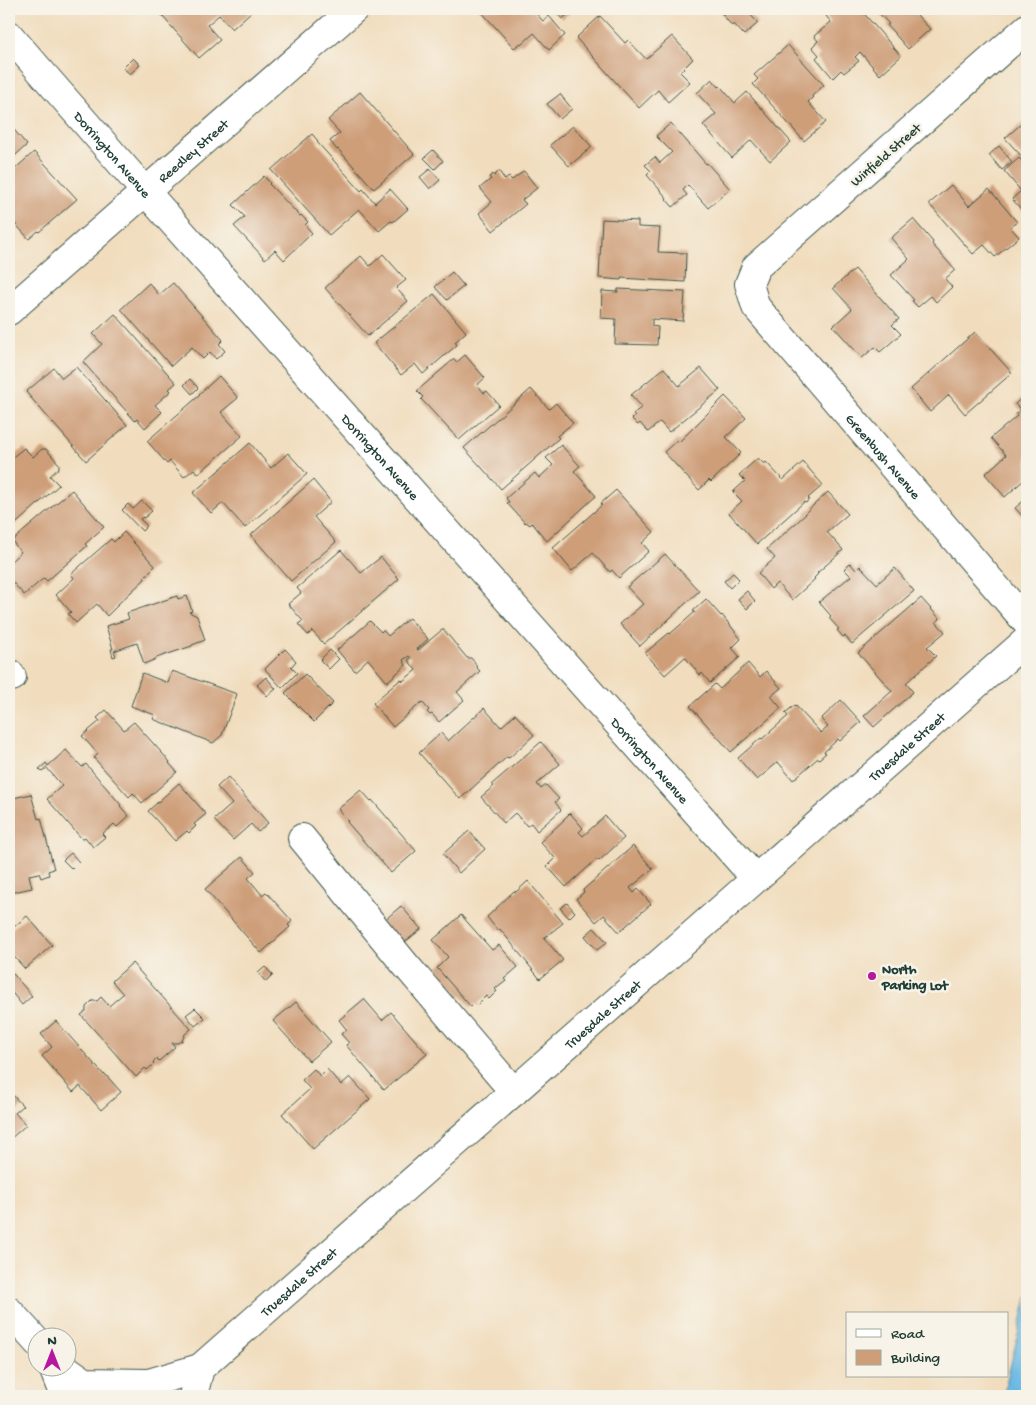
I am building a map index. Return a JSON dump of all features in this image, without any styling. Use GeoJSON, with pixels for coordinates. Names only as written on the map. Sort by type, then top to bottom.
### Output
{"type":"FeatureCollection","features":[{"type":"Feature","properties":{"kind":"street","name":"Reedley Street"},"geometry":{"type":"LineString","coordinates":[[9,311],[354,9]]}},
{"type":"Feature","properties":{"kind":"street","name":"Winfield Street"},"geometry":{"type":"LineString","coordinates":[[749,284],[756,267],[1027,28]]}},
{"type":"Feature","properties":{"kind":"street","name":"Dorrington Avenue"},"geometry":{"type":"LineString","coordinates":[[9,35],[755,878]]}},
{"type":"Feature","properties":{"kind":"street","name":"Greenbush Avenue"},"geometry":{"type":"LineString","coordinates":[[749,284],[756,307],[1027,623]]}},
{"type":"Feature","properties":{"kind":"street","name":"Truesdale Street"},"geometry":{"type":"LineString","coordinates":[[200,1368],[1027,640]]}},
{"type":"Feature","properties":{"kind":"street"},"geometry":{"type":"LineString","coordinates":[[302,838],[404,963],[514,1092]]}},
{"type":"Feature","properties":{"kind":"street"},"geometry":{"type":"LineString","coordinates":[[9,1311],[28,1333]]}},
{"type":"Feature","properties":{"kind":"street"},"geometry":{"type":"LineString","coordinates":[[78,1377],[85,1382],[149,1383],[200,1368]]}},
{"type":"Feature","properties":{"kind":"street"},"geometry":{"type":"LineString","coordinates":[[193,1396],[200,1368]]}},
{"type":"Feature","properties":{"kind":"street"},"geometry":{"type":"LineString","coordinates":[[57,1378],[64,1396]]}},
{"type":"Feature","properties":{"kind":"water"},"geometry":{"type":"Polygon","coordinates":[[[1027,1297],[1027,1396],[1003,1396],[1027,1297]]]}},
{"type":"Feature","properties":{"kind":"building"},"geometry":{"type":"Polygon","coordinates":[[[156,9],[253,10],[232,29],[219,15],[207,25],[220,40],[199,58],[156,9]]]}},
{"type":"Feature","properties":{"kind":"building"},"geometry":{"type":"Polygon","coordinates":[[[479,9],[532,9],[543,21],[549,16],[565,35],[549,50],[534,33],[522,44],[514,48],[479,9]]]}},
{"type":"Feature","properties":{"kind":"building"},"geometry":{"type":"Polygon","coordinates":[[[553,9],[574,9],[562,19],[553,9]]]}},
{"type":"Feature","properties":{"kind":"building"},"geometry":{"type":"Polygon","coordinates":[[[718,9],[751,9],[748,12],[758,23],[744,35],[734,24],[732,26],[718,9]]]}},
{"type":"Feature","properties":{"kind":"building"},"geometry":{"type":"Polygon","coordinates":[[[834,9],[860,9],[901,56],[880,75],[860,52],[855,57],[859,61],[844,73],[841,70],[833,78],[816,58],[819,55],[812,47],[818,41],[814,36],[831,22],[826,16],[834,9]]]}},
{"type":"Feature","properties":{"kind":"building"},"geometry":{"type":"Polygon","coordinates":[[[875,9],[919,9],[919,12],[916,14],[930,29],[908,49],[875,9]]]}},
{"type":"Feature","properties":{"kind":"building"},"geometry":{"type":"Polygon","coordinates":[[[600,16],[625,43],[628,40],[646,59],[672,36],[693,59],[680,72],[690,82],[668,102],[658,90],[639,108],[576,38],[600,16]]]}},
{"type":"Feature","properties":{"kind":"building"},"geometry":{"type":"Polygon","coordinates":[[[788,45],[824,85],[808,102],[826,122],[804,141],[753,84],[758,79],[754,75],[788,45]]]}},
{"type":"Feature","properties":{"kind":"building"},"geometry":{"type":"Polygon","coordinates":[[[133,58],[140,65],[130,74],[123,68],[133,58]]]}},
{"type":"Feature","properties":{"kind":"building"},"geometry":{"type":"Polygon","coordinates":[[[712,79],[735,103],[747,92],[791,142],[770,161],[751,140],[732,158],[703,125],[716,114],[697,93],[712,79]]]}},
{"type":"Feature","properties":{"kind":"building"},"geometry":{"type":"Polygon","coordinates":[[[360,92],[414,154],[374,189],[330,141],[340,133],[328,120],[360,92]]]}},
{"type":"Feature","properties":{"kind":"building"},"geometry":{"type":"Polygon","coordinates":[[[560,94],[572,109],[560,119],[547,104],[560,94]]]}},
{"type":"Feature","properties":{"kind":"building"},"geometry":{"type":"Polygon","coordinates":[[[1027,119],[1027,216],[1012,199],[1021,191],[1004,171],[1019,158],[1022,161],[1024,159],[1005,138],[1027,119]]]}},
{"type":"Feature","properties":{"kind":"building"},"geometry":{"type":"Polygon","coordinates":[[[671,123],[730,189],[708,208],[688,185],[683,190],[687,195],[673,207],[647,175],[651,171],[645,165],[655,157],[660,163],[672,152],[656,136],[671,123]]]}},
{"type":"Feature","properties":{"kind":"building"},"geometry":{"type":"Polygon","coordinates":[[[9,124],[27,145],[9,161],[9,124]]]}},
{"type":"Feature","properties":{"kind":"building"},"geometry":{"type":"Polygon","coordinates":[[[573,126],[592,147],[569,166],[550,145],[573,126]]]}},
{"type":"Feature","properties":{"kind":"building"},"geometry":{"type":"Polygon","coordinates":[[[312,134],[361,191],[363,189],[375,203],[390,189],[408,209],[379,231],[359,209],[329,235],[271,170],[312,134]]]}},
{"type":"Feature","properties":{"kind":"building"},"geometry":{"type":"Polygon","coordinates":[[[999,146],[1012,162],[1002,170],[989,155],[999,146]]]}},
{"type":"Feature","properties":{"kind":"building"},"geometry":{"type":"Polygon","coordinates":[[[433,150],[443,161],[435,169],[424,158],[433,150]]]}},
{"type":"Feature","properties":{"kind":"building"},"geometry":{"type":"Polygon","coordinates":[[[34,152],[77,199],[29,239],[9,217],[9,174],[34,152]]]}},
{"type":"Feature","properties":{"kind":"building"},"geometry":{"type":"Polygon","coordinates":[[[430,169],[440,180],[430,189],[420,177],[430,169]]]}},
{"type":"Feature","properties":{"kind":"building"},"geometry":{"type":"Polygon","coordinates":[[[499,171],[505,180],[509,177],[512,180],[524,171],[537,188],[522,200],[526,204],[493,231],[479,213],[492,202],[480,188],[491,179],[489,177],[493,174],[494,176],[499,171]]]}},
{"type":"Feature","properties":{"kind":"building"},"geometry":{"type":"Polygon","coordinates":[[[264,176],[269,184],[308,222],[305,225],[312,233],[284,260],[275,250],[265,259],[234,226],[245,217],[233,205],[264,176]]]}},
{"type":"Feature","properties":{"kind":"building"},"geometry":{"type":"Polygon","coordinates":[[[951,185],[969,206],[989,189],[1017,222],[1010,227],[1019,237],[995,257],[984,245],[973,254],[929,204],[951,185]]]}},
{"type":"Feature","properties":{"kind":"building"},"geometry":{"type":"Polygon","coordinates":[[[602,219],[638,221],[638,227],[660,228],[658,252],[686,253],[685,282],[599,278],[602,219]]]}},
{"type":"Feature","properties":{"kind":"building"},"geometry":{"type":"Polygon","coordinates":[[[913,219],[955,270],[945,279],[952,287],[936,302],[931,296],[918,307],[891,275],[909,259],[891,238],[913,219]]]}},
{"type":"Feature","properties":{"kind":"building"},"geometry":{"type":"Polygon","coordinates":[[[383,254],[406,280],[396,288],[408,301],[368,336],[325,288],[361,256],[370,266],[383,254]]]}},
{"type":"Feature","properties":{"kind":"building"},"geometry":{"type":"Polygon","coordinates":[[[855,269],[899,319],[892,325],[901,334],[880,352],[875,347],[862,358],[833,326],[852,309],[833,288],[855,269]]]}},
{"type":"Feature","properties":{"kind":"building"},"geometry":{"type":"Polygon","coordinates":[[[452,272],[464,286],[447,300],[435,287],[452,272]]]}},
{"type":"Feature","properties":{"kind":"building"},"geometry":{"type":"Polygon","coordinates":[[[149,283],[159,295],[173,283],[223,340],[219,344],[225,351],[216,359],[210,352],[203,359],[192,347],[171,366],[121,309],[149,283]]]}},
{"type":"Feature","properties":{"kind":"building"},"geometry":{"type":"Polygon","coordinates":[[[618,289],[685,292],[683,321],[652,319],[652,326],[658,327],[657,345],[615,344],[616,319],[601,318],[602,291],[618,292],[618,289]]]}},
{"type":"Feature","properties":{"kind":"building"},"geometry":{"type":"Polygon","coordinates":[[[434,294],[466,332],[455,342],[457,345],[423,374],[415,364],[401,375],[374,343],[434,294]]]}},
{"type":"Feature","properties":{"kind":"building"},"geometry":{"type":"Polygon","coordinates":[[[115,314],[176,383],[169,389],[171,391],[155,405],[162,412],[145,428],[137,419],[135,421],[83,362],[102,344],[93,334],[115,314]]]}},
{"type":"Feature","properties":{"kind":"building"},"geometry":{"type":"Polygon","coordinates":[[[975,332],[1012,373],[965,414],[949,395],[930,412],[911,389],[975,332]]]}},
{"type":"Feature","properties":{"kind":"building"},"geometry":{"type":"Polygon","coordinates":[[[465,355],[485,378],[477,385],[484,393],[487,391],[499,405],[459,440],[421,399],[423,397],[417,391],[454,359],[457,362],[465,355]]]}},
{"type":"Feature","properties":{"kind":"building"},"geometry":{"type":"Polygon","coordinates":[[[76,367],[127,425],[86,461],[26,392],[54,368],[62,378],[76,367]]]}},
{"type":"Feature","properties":{"kind":"building"},"geometry":{"type":"Polygon","coordinates":[[[664,368],[679,386],[701,368],[720,390],[669,432],[660,422],[648,432],[640,423],[638,425],[632,419],[635,417],[633,414],[642,407],[631,395],[664,368]]]}},
{"type":"Feature","properties":{"kind":"building"},"geometry":{"type":"Polygon","coordinates":[[[219,376],[238,398],[221,412],[242,436],[198,474],[194,469],[184,477],[170,461],[167,464],[147,441],[219,376]]]}},
{"type":"Feature","properties":{"kind":"building"},"geometry":{"type":"Polygon","coordinates":[[[190,379],[198,388],[192,394],[184,385],[190,379]]]}},
{"type":"Feature","properties":{"kind":"building"},"geometry":{"type":"Polygon","coordinates":[[[531,389],[549,409],[556,403],[573,423],[557,436],[559,438],[501,489],[464,448],[531,389]]]}},
{"type":"Feature","properties":{"kind":"building"},"geometry":{"type":"Polygon","coordinates":[[[1027,393],[1027,477],[1005,497],[985,474],[1006,455],[991,438],[1017,416],[1016,414],[1021,410],[1015,404],[1027,393]]]}},
{"type":"Feature","properties":{"kind":"building"},"geometry":{"type":"Polygon","coordinates":[[[725,396],[746,418],[726,437],[741,453],[711,482],[709,480],[699,490],[664,452],[677,440],[679,442],[725,396]]]}},
{"type":"Feature","properties":{"kind":"building"},"geometry":{"type":"Polygon","coordinates":[[[250,443],[271,468],[288,453],[307,474],[245,528],[223,503],[211,513],[193,493],[250,443]]]}},
{"type":"Feature","properties":{"kind":"building"},"geometry":{"type":"Polygon","coordinates":[[[561,445],[580,466],[574,471],[596,496],[547,541],[532,523],[530,525],[525,523],[507,503],[509,502],[506,498],[535,473],[539,478],[553,465],[546,458],[561,445]]]}},
{"type":"Feature","properties":{"kind":"building"},"geometry":{"type":"Polygon","coordinates":[[[24,448],[33,457],[42,449],[46,449],[59,464],[59,468],[50,476],[59,485],[9,530],[9,460],[24,448]]]}},
{"type":"Feature","properties":{"kind":"building"},"geometry":{"type":"Polygon","coordinates":[[[758,458],[764,464],[766,462],[783,480],[803,462],[823,485],[808,498],[806,503],[804,502],[757,544],[729,513],[742,501],[733,492],[745,481],[739,475],[758,458]]]}},
{"type":"Feature","properties":{"kind":"building"},"geometry":{"type":"Polygon","coordinates":[[[313,480],[331,502],[314,517],[336,542],[291,581],[251,535],[313,480]]]}},
{"type":"Feature","properties":{"kind":"building"},"geometry":{"type":"Polygon","coordinates":[[[72,490],[104,527],[85,544],[87,546],[47,581],[44,578],[24,595],[9,578],[9,563],[21,552],[12,541],[72,490]]]}},
{"type":"Feature","properties":{"kind":"building"},"geometry":{"type":"Polygon","coordinates":[[[616,490],[654,532],[642,543],[649,551],[619,578],[612,570],[610,572],[593,553],[572,571],[553,548],[602,505],[600,504],[616,490]]]}},
{"type":"Feature","properties":{"kind":"building"},"geometry":{"type":"Polygon","coordinates":[[[828,492],[848,514],[827,532],[843,550],[817,573],[815,579],[792,600],[777,583],[771,589],[758,573],[775,558],[767,549],[828,492]]]}},
{"type":"Feature","properties":{"kind":"building"},"geometry":{"type":"Polygon","coordinates":[[[1027,498],[1027,521],[1015,508],[1027,498]]]}},
{"type":"Feature","properties":{"kind":"building"},"geometry":{"type":"Polygon","coordinates":[[[142,501],[152,511],[140,519],[147,526],[142,531],[122,510],[128,504],[133,509],[142,501]]]}},
{"type":"Feature","properties":{"kind":"building"},"geometry":{"type":"Polygon","coordinates":[[[124,532],[155,566],[144,577],[145,579],[107,616],[97,604],[76,623],[68,614],[71,612],[56,595],[74,578],[71,574],[111,539],[114,542],[124,532]]]}},
{"type":"Feature","properties":{"kind":"building"},"geometry":{"type":"Polygon","coordinates":[[[341,550],[361,573],[381,557],[399,579],[324,644],[312,631],[308,635],[298,624],[303,621],[288,604],[301,593],[297,588],[341,550]]]}},
{"type":"Feature","properties":{"kind":"building"},"geometry":{"type":"Polygon","coordinates":[[[665,554],[699,591],[640,646],[620,624],[643,604],[627,587],[665,554]]]}},
{"type":"Feature","properties":{"kind":"building"},"geometry":{"type":"Polygon","coordinates":[[[850,563],[856,570],[860,566],[877,584],[895,568],[914,591],[852,644],[837,630],[839,629],[829,618],[831,616],[819,602],[851,576],[844,569],[850,563]]]}},
{"type":"Feature","properties":{"kind":"building"},"geometry":{"type":"Polygon","coordinates":[[[733,573],[739,579],[730,588],[724,581],[733,573]]]}},
{"type":"Feature","properties":{"kind":"building"},"geometry":{"type":"Polygon","coordinates":[[[747,591],[755,601],[747,609],[738,599],[747,591]]]}},
{"type":"Feature","properties":{"kind":"building"},"geometry":{"type":"Polygon","coordinates":[[[177,596],[178,599],[187,596],[192,611],[189,612],[197,616],[205,640],[144,664],[137,643],[114,651],[116,656],[113,657],[111,649],[113,649],[106,626],[129,619],[127,613],[177,596]]]}},
{"type":"Feature","properties":{"kind":"building"},"geometry":{"type":"Polygon","coordinates":[[[921,598],[940,619],[936,622],[945,632],[927,647],[936,656],[906,683],[913,692],[874,727],[864,716],[892,691],[858,653],[921,598]]]}},
{"type":"Feature","properties":{"kind":"building"},"geometry":{"type":"Polygon","coordinates":[[[706,599],[722,615],[741,639],[732,648],[740,657],[710,683],[702,673],[700,675],[685,657],[665,675],[645,653],[695,612],[693,611],[706,599]]]}},
{"type":"Feature","properties":{"kind":"building"},"geometry":{"type":"Polygon","coordinates":[[[409,618],[428,639],[418,650],[443,629],[467,658],[471,658],[480,671],[457,692],[464,700],[439,722],[432,714],[430,715],[427,712],[429,710],[422,702],[393,727],[373,703],[401,679],[403,681],[416,670],[408,660],[411,658],[409,656],[403,660],[406,665],[387,682],[368,659],[355,671],[337,650],[370,621],[388,636],[409,618]]]}},
{"type":"Feature","properties":{"kind":"building"},"geometry":{"type":"Polygon","coordinates":[[[285,649],[296,661],[291,667],[297,673],[282,688],[265,669],[285,649]]]}},
{"type":"Feature","properties":{"kind":"building"},"geometry":{"type":"Polygon","coordinates":[[[330,650],[339,659],[329,669],[320,660],[330,650]]]}},
{"type":"Feature","properties":{"kind":"building"},"geometry":{"type":"Polygon","coordinates":[[[748,663],[760,677],[766,671],[781,688],[771,696],[781,708],[731,752],[690,706],[715,684],[720,689],[748,663]]]}},
{"type":"Feature","properties":{"kind":"building"},"geometry":{"type":"Polygon","coordinates":[[[172,671],[237,694],[222,735],[213,743],[153,719],[155,715],[131,706],[142,673],[168,683],[172,671]]]}},
{"type":"Feature","properties":{"kind":"building"},"geometry":{"type":"Polygon","coordinates":[[[305,674],[333,703],[314,722],[285,693],[305,674]]]}},
{"type":"Feature","properties":{"kind":"building"},"geometry":{"type":"Polygon","coordinates":[[[266,677],[276,689],[267,696],[257,685],[266,677]]]}},
{"type":"Feature","properties":{"kind":"building"},"geometry":{"type":"Polygon","coordinates":[[[841,700],[861,722],[840,741],[838,739],[824,752],[826,753],[793,780],[778,762],[757,780],[738,758],[788,716],[785,713],[795,705],[821,733],[828,727],[821,719],[841,700]]]}},
{"type":"Feature","properties":{"kind":"building"},"geometry":{"type":"Polygon","coordinates":[[[484,708],[501,727],[515,714],[534,735],[460,799],[419,753],[441,733],[448,741],[484,708]]]}},
{"type":"Feature","properties":{"kind":"building"},"geometry":{"type":"Polygon","coordinates":[[[106,710],[124,730],[134,722],[177,772],[142,803],[133,793],[129,797],[94,758],[98,754],[82,736],[100,721],[97,718],[106,710]]]}},
{"type":"Feature","properties":{"kind":"building"},"geometry":{"type":"Polygon","coordinates":[[[541,742],[560,764],[537,784],[541,789],[546,785],[559,799],[555,802],[561,810],[537,831],[531,823],[527,826],[515,813],[504,823],[481,797],[494,786],[492,784],[541,742]]]}},
{"type":"Feature","properties":{"kind":"building"},"geometry":{"type":"Polygon","coordinates":[[[66,750],[82,767],[86,764],[129,816],[117,827],[114,824],[102,834],[105,837],[93,847],[85,837],[82,839],[47,799],[62,786],[47,768],[42,772],[39,769],[46,763],[48,766],[66,750]]]}},
{"type":"Feature","properties":{"kind":"building"},"geometry":{"type":"Polygon","coordinates":[[[228,777],[268,823],[258,832],[251,824],[233,840],[214,820],[232,804],[217,787],[228,777]]]}},
{"type":"Feature","properties":{"kind":"building"},"geometry":{"type":"Polygon","coordinates":[[[179,783],[206,814],[194,824],[196,826],[189,833],[187,831],[175,841],[148,811],[179,783]]]}},
{"type":"Feature","properties":{"kind":"building"},"geometry":{"type":"Polygon","coordinates":[[[361,790],[416,851],[391,873],[338,809],[361,790]]]}},
{"type":"Feature","properties":{"kind":"building"},"geometry":{"type":"Polygon","coordinates":[[[31,794],[38,819],[41,818],[54,869],[48,871],[49,875],[41,878],[39,873],[29,875],[32,888],[9,893],[9,799],[31,794]]]}},
{"type":"Feature","properties":{"kind":"building"},"geometry":{"type":"Polygon","coordinates":[[[570,813],[583,828],[579,832],[583,836],[605,816],[624,838],[566,887],[547,866],[555,858],[540,842],[570,813]]]}},
{"type":"Feature","properties":{"kind":"building"},"geometry":{"type":"Polygon","coordinates":[[[469,831],[485,849],[459,873],[443,854],[469,831]]]}},
{"type":"Feature","properties":{"kind":"building"},"geometry":{"type":"Polygon","coordinates":[[[633,846],[653,869],[630,888],[634,893],[638,889],[651,904],[619,932],[604,915],[596,922],[576,899],[584,892],[583,890],[633,846]]]}},
{"type":"Feature","properties":{"kind":"building"},"geometry":{"type":"Polygon","coordinates":[[[71,853],[79,862],[72,869],[63,860],[71,853]]]}},
{"type":"Feature","properties":{"kind":"building"},"geometry":{"type":"Polygon","coordinates":[[[242,857],[255,872],[248,878],[262,895],[266,892],[292,921],[288,925],[290,927],[261,953],[205,889],[242,857]]]}},
{"type":"Feature","properties":{"kind":"building"},"geometry":{"type":"Polygon","coordinates":[[[528,881],[563,923],[544,938],[563,960],[540,979],[500,929],[498,931],[487,917],[514,891],[516,892],[528,881]]]}},
{"type":"Feature","properties":{"kind":"building"},"geometry":{"type":"Polygon","coordinates":[[[567,903],[575,912],[569,918],[560,908],[567,903]]]}},
{"type":"Feature","properties":{"kind":"building"},"geometry":{"type":"Polygon","coordinates":[[[401,906],[421,929],[399,947],[380,924],[401,906]]]}},
{"type":"Feature","properties":{"kind":"building"},"geometry":{"type":"Polygon","coordinates":[[[461,915],[492,950],[499,945],[518,967],[504,979],[506,981],[495,989],[497,991],[489,999],[486,996],[477,1005],[474,1004],[471,1007],[437,968],[448,957],[433,940],[461,915]]]}},
{"type":"Feature","properties":{"kind":"building"},"geometry":{"type":"Polygon","coordinates":[[[27,916],[52,945],[25,969],[9,951],[9,931],[27,916]]]}},
{"type":"Feature","properties":{"kind":"building"},"geometry":{"type":"Polygon","coordinates":[[[594,928],[607,942],[597,950],[585,936],[594,928]]]}},
{"type":"Feature","properties":{"kind":"building"},"geometry":{"type":"Polygon","coordinates":[[[132,963],[191,1029],[185,1034],[182,1041],[172,1043],[175,1047],[159,1061],[157,1059],[153,1062],[154,1064],[147,1070],[145,1068],[136,1077],[81,1015],[92,1001],[97,1001],[101,997],[109,1006],[123,994],[112,981],[132,963]]]}},
{"type":"Feature","properties":{"kind":"building"},"geometry":{"type":"Polygon","coordinates":[[[265,967],[273,975],[266,982],[258,973],[265,967]]]}},
{"type":"Feature","properties":{"kind":"building"},"geometry":{"type":"Polygon","coordinates":[[[9,969],[32,996],[22,1005],[9,989],[9,969]]]}},
{"type":"Feature","properties":{"kind":"building"},"geometry":{"type":"Polygon","coordinates":[[[364,999],[382,1020],[391,1012],[427,1054],[384,1090],[346,1045],[349,1043],[341,1034],[347,1030],[339,1020],[364,999]]]}},
{"type":"Feature","properties":{"kind":"building"},"geometry":{"type":"Polygon","coordinates":[[[296,1002],[331,1042],[309,1061],[273,1021],[296,1002]]]}},
{"type":"Feature","properties":{"kind":"building"},"geometry":{"type":"Polygon","coordinates":[[[195,1008],[205,1018],[195,1026],[186,1015],[195,1008]]]}},
{"type":"Feature","properties":{"kind":"building"},"geometry":{"type":"Polygon","coordinates":[[[56,1021],[121,1092],[101,1110],[80,1086],[73,1092],[42,1056],[52,1047],[41,1034],[56,1021]]]}},
{"type":"Feature","properties":{"kind":"building"},"geometry":{"type":"Polygon","coordinates":[[[314,1069],[320,1076],[327,1069],[341,1085],[350,1077],[370,1099],[313,1149],[282,1114],[310,1089],[302,1080],[314,1069]]]}},
{"type":"Feature","properties":{"kind":"building"},"geometry":{"type":"Polygon","coordinates":[[[9,1091],[23,1106],[15,1113],[26,1125],[9,1140],[9,1091]]]}},
{"type":"Feature","properties":{"kind":"place","name":"North Parking Lot"},"geometry":{"type":"Point","coordinates":[872,976]}}]}
